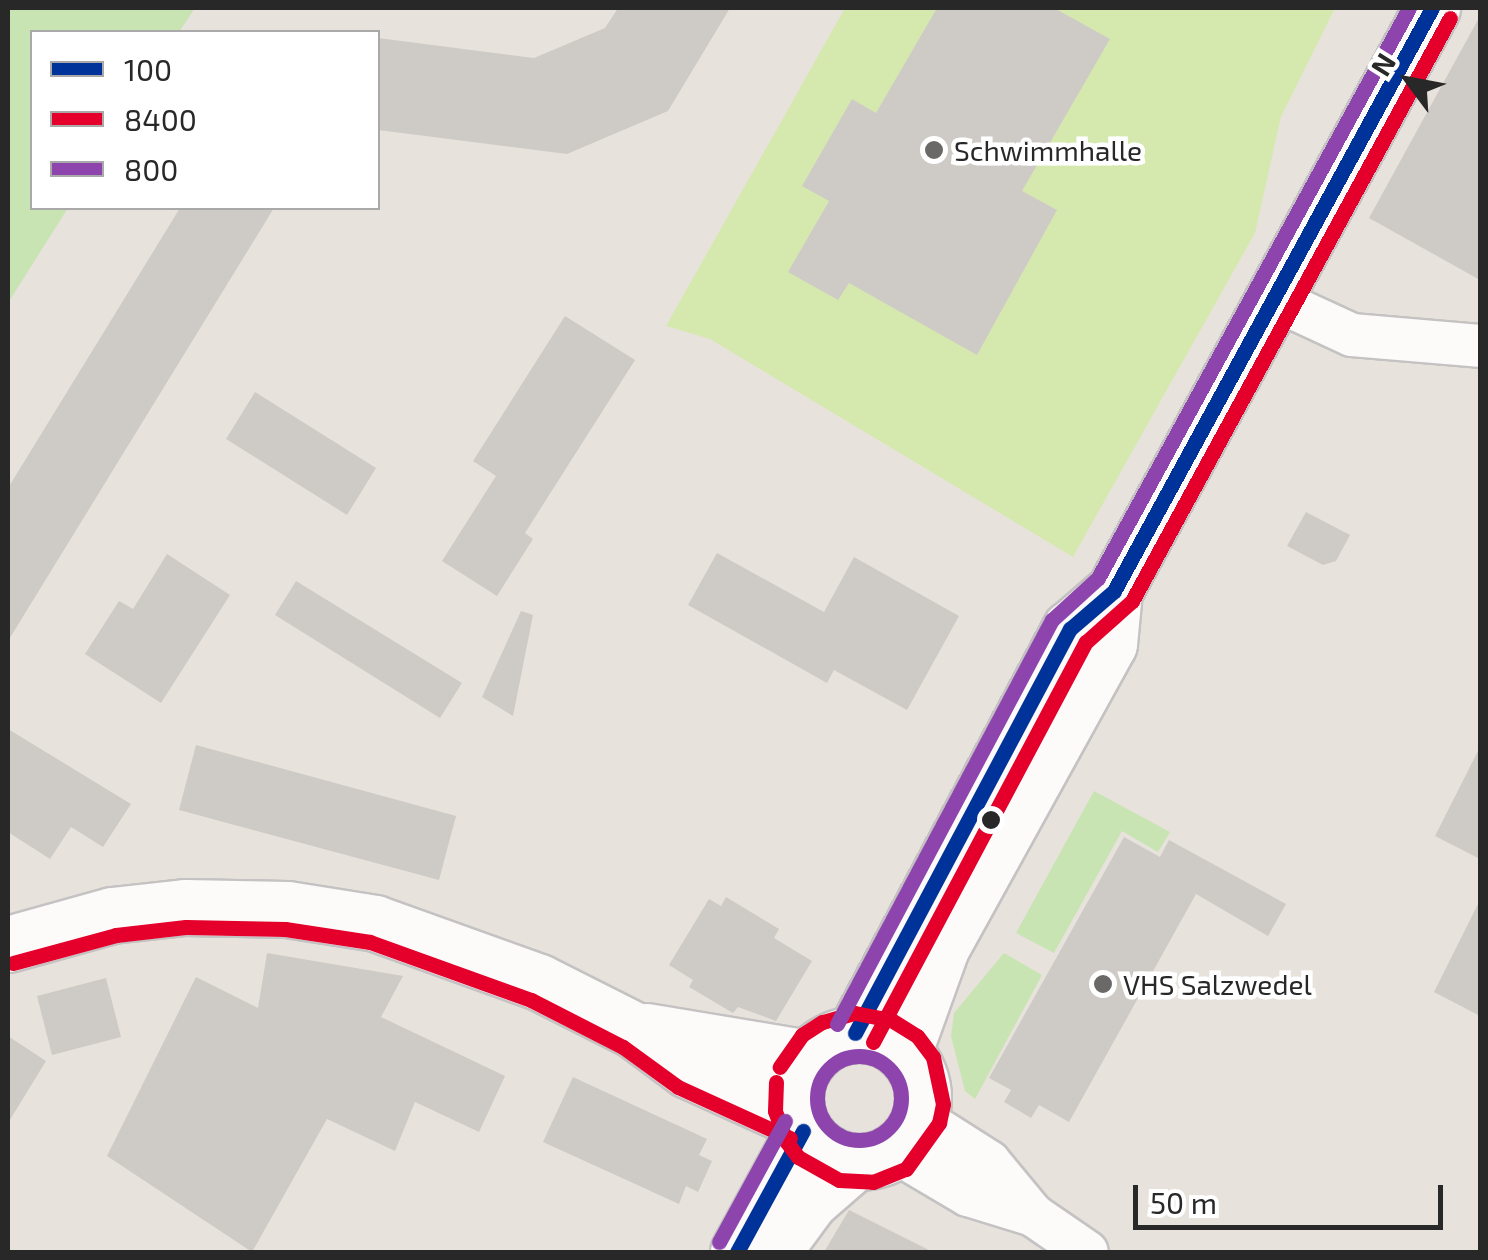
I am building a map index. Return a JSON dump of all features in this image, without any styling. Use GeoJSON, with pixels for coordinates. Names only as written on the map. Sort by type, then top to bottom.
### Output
{"type":"FeatureCollection","features":[{"type":"Feature","properties":{"kind":"main road"},"geometry":{"type":"LineString","coordinates":[[880,1042],[941,948],[1109,644],[1114,592],[1432,8]]}},
{"type":"Feature","properties":{"kind":"main road"},"geometry":{"type":"LineString","coordinates":[[8,944],[138,911],[312,912],[473,953],[634,1030],[688,1070],[800,1126],[831,1156],[891,1144],[920,1078],[880,1042],[828,1041],[808,1058],[796,1082],[800,1126]]}},
{"type":"Feature","properties":{"kind":"main road"},"geometry":{"type":"LineString","coordinates":[[634,1030],[808,1058]]}},
{"type":"Feature","properties":{"kind":"street"},"geometry":{"type":"LineString","coordinates":[[1274,299],[1352,335],[1480,346]]}},
{"type":"Feature","properties":{"kind":"street"},"geometry":{"type":"LineString","coordinates":[[737,1252],[800,1126]]}},
{"type":"Feature","properties":{"kind":"street"},"geometry":{"type":"LineString","coordinates":[[775,1252],[811,1203],[891,1144],[968,1195],[1033,1216],[1087,1252]]}},
{"type":"Feature","properties":{"kind":"green space"},"geometry":{"type":"Polygon","coordinates":[[[8,8],[195,8],[180,30],[30,30],[30,210],[67,210],[8,303],[8,8]]]}},
{"type":"Feature","properties":{"kind":"green space"},"geometry":{"type":"Polygon","coordinates":[[[845,8],[1335,8],[1281,117],[1255,233],[1073,557],[710,339],[666,326],[845,8]]]}},
{"type":"Feature","properties":{"kind":"green space"},"geometry":{"type":"Polygon","coordinates":[[[1094,791],[1170,832],[1158,852],[1122,831],[1054,953],[1016,933],[1094,791]]]}},
{"type":"Feature","properties":{"kind":"green space"},"geometry":{"type":"Polygon","coordinates":[[[1004,953],[1042,975],[975,1099],[965,1091],[951,1036],[954,1013],[1004,953]]]}},
{"type":"Feature","properties":{"kind":"building"},"geometry":{"type":"Polygon","coordinates":[[[618,8],[730,8],[668,111],[567,154],[380,130],[380,38],[534,58],[605,28],[618,8]]]}},
{"type":"Feature","properties":{"kind":"building","name":"Schwimmhalle"},"geometry":{"type":"Polygon","coordinates":[[[937,8],[1054,8],[1110,39],[1022,191],[1057,210],[977,355],[849,283],[838,300],[788,272],[829,201],[802,186],[852,99],[876,113],[937,8]]]}},
{"type":"Feature","properties":{"kind":"building"},"geometry":{"type":"Polygon","coordinates":[[[1480,16],[1480,280],[1369,218],[1480,16]]]}},
{"type":"Feature","properties":{"kind":"building"},"geometry":{"type":"Polygon","coordinates":[[[179,210],[273,210],[8,641],[8,488],[179,210]]]}},
{"type":"Feature","properties":{"kind":"building"},"geometry":{"type":"Polygon","coordinates":[[[565,316],[635,360],[525,533],[533,539],[497,596],[442,561],[496,476],[473,461],[565,316]]]}},
{"type":"Feature","properties":{"kind":"building"},"geometry":{"type":"Polygon","coordinates":[[[255,392],[376,468],[347,515],[226,439],[255,392]]]}},
{"type":"Feature","properties":{"kind":"building"},"geometry":{"type":"Polygon","coordinates":[[[1306,512],[1350,535],[1336,561],[1323,565],[1287,546],[1306,512]]]}},
{"type":"Feature","properties":{"kind":"building"},"geometry":{"type":"Polygon","coordinates":[[[717,553],[824,612],[854,557],[959,616],[907,710],[834,670],[827,683],[688,605],[717,553]]]}},
{"type":"Feature","properties":{"kind":"building"},"geometry":{"type":"Polygon","coordinates":[[[167,554],[230,595],[161,703],[85,654],[119,601],[133,609],[167,554]]]}},
{"type":"Feature","properties":{"kind":"building"},"geometry":{"type":"Polygon","coordinates":[[[296,581],[462,683],[440,718],[275,615],[296,581]]]}},
{"type":"Feature","properties":{"kind":"building"},"geometry":{"type":"Polygon","coordinates":[[[521,611],[533,615],[513,716],[482,697],[521,611]]]}},
{"type":"Feature","properties":{"kind":"building"},"geometry":{"type":"Polygon","coordinates":[[[8,729],[131,804],[103,847],[71,827],[50,859],[8,832],[8,729]]]}},
{"type":"Feature","properties":{"kind":"building"},"geometry":{"type":"Polygon","coordinates":[[[196,745],[456,816],[439,880],[179,810],[196,745]]]}},
{"type":"Feature","properties":{"kind":"building"},"geometry":{"type":"Polygon","coordinates":[[[1480,747],[1480,859],[1435,836],[1480,747]]]}},
{"type":"Feature","properties":{"kind":"building","name":"VHS Salzwedel"},"geometry":{"type":"Polygon","coordinates":[[[1124,837],[1160,857],[1169,840],[1286,904],[1268,936],[1196,894],[1069,1122],[1039,1105],[1031,1118],[1004,1102],[1011,1090],[989,1078],[1124,837]]]}},
{"type":"Feature","properties":{"kind":"building"},"geometry":{"type":"Polygon","coordinates":[[[726,897],[779,929],[774,938],[812,961],[776,1021],[738,1007],[733,1013],[689,987],[693,980],[669,965],[709,899],[721,906],[726,897]]]}},
{"type":"Feature","properties":{"kind":"building"},"geometry":{"type":"Polygon","coordinates":[[[1480,900],[1480,1016],[1434,992],[1480,900]]]}},
{"type":"Feature","properties":{"kind":"building"},"geometry":{"type":"Polygon","coordinates":[[[267,953],[403,976],[381,1017],[505,1076],[479,1132],[415,1102],[395,1151],[327,1119],[252,1252],[107,1156],[196,977],[258,1008],[267,953]]]}},
{"type":"Feature","properties":{"kind":"building"},"geometry":{"type":"Polygon","coordinates":[[[106,978],[121,1037],[52,1055],[37,996],[106,978]]]}},
{"type":"Feature","properties":{"kind":"building"},"geometry":{"type":"Polygon","coordinates":[[[8,1036],[46,1061],[8,1123],[8,1036]]]}},
{"type":"Feature","properties":{"kind":"building"},"geometry":{"type":"Polygon","coordinates":[[[573,1077],[707,1139],[699,1155],[712,1161],[698,1192],[686,1186],[679,1204],[543,1142],[573,1077]]]}},
{"type":"Feature","properties":{"kind":"building"},"geometry":{"type":"Polygon","coordinates":[[[849,1210],[933,1252],[824,1252],[849,1210]]]}},
{"type":"Feature","properties":{"kind":"transit line","name":"800"},"geometry":{"type":"LineString","coordinates":[[837,1024],[1052,620],[1098,578],[1409,8]]}},
{"type":"Feature","properties":{"kind":"transit line","name":"100"},"geometry":{"type":"LineString","coordinates":[[855,1033],[1070,629],[1114,591],[1432,8]]}},
{"type":"Feature","properties":{"kind":"transit line","name":"8400"},"geometry":{"type":"LineString","coordinates":[[873,1042],[1086,642],[1132,601],[1450,18]]}},
{"type":"Feature","properties":{"kind":"transit line","name":"8400"},"geometry":{"type":"LineString","coordinates":[[13,963],[116,935],[186,927],[285,929],[370,942],[531,1000],[623,1047],[678,1087],[790,1138]]}},
{"type":"Feature","properties":{"kind":"transit line","name":"8400"},"geometry":{"type":"LineString","coordinates":[[776,1082],[775,1111],[786,1141],[798,1157],[839,1180],[873,1182],[906,1169],[939,1123],[943,1104],[933,1057],[917,1036],[891,1020],[854,1013],[822,1022],[802,1035],[780,1067]]}},
{"type":"Feature","properties":{"kind":"transit line","name":"800"},"geometry":{"type":"LineString","coordinates":[[859,1056],[875,1059],[889,1068],[898,1082],[901,1098],[898,1114],[889,1128],[875,1137],[859,1140],[843,1137],[829,1128],[820,1114],[817,1098],[820,1082],[829,1068],[843,1059],[859,1056]]}},
{"type":"Feature","properties":{"kind":"transit line","name":"800"},"geometry":{"type":"LineString","coordinates":[[719,1242],[785,1121]]}},
{"type":"Feature","properties":{"kind":"transit line","name":"100"},"geometry":{"type":"LineString","coordinates":[[737,1252],[803,1131]]}},
{"type":"Feature","properties":{"kind":"place","name":"Schwimmhalle"},"geometry":{"type":"Point","coordinates":[934,150]}},
{"type":"Feature","properties":{"kind":"place","name":"VHS Salzwedel"},"geometry":{"type":"Point","coordinates":[1103,984]}}]}
